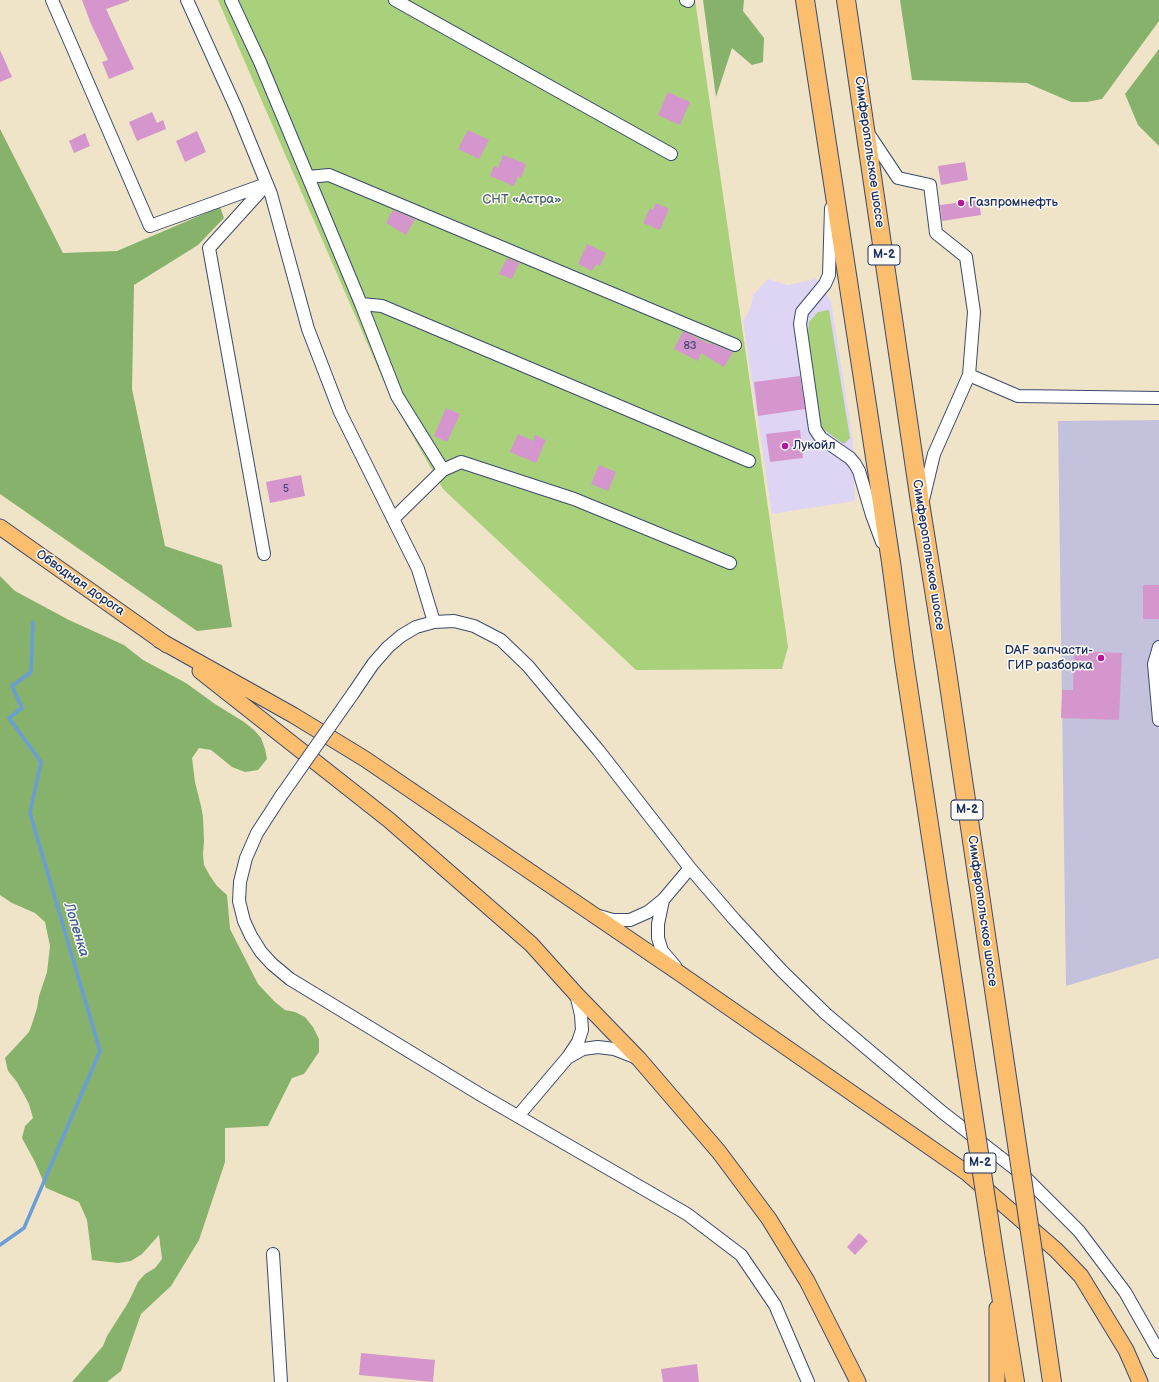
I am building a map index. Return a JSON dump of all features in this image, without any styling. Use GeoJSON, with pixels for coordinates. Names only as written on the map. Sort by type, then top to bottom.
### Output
{"type":"FeatureCollection","features":[{"type":"Feature","properties":{"kind":"highway","name":"М-2"},"geometry":{"type":"LineString","coordinates":[[805,0],[891,562],[904,660],[1015,1382]]}},
{"type":"Feature","properties":{"kind":"highway","name":"Симферопольское шоссе"},"geometry":{"type":"LineString","coordinates":[[846,0],[1052,1382]]}},
{"type":"Feature","properties":{"kind":"main road","name":"Обводная дорога"},"geometry":{"type":"LineString","coordinates":[[0,527],[159,640]]}},
{"type":"Feature","properties":{"kind":"main road"},"geometry":{"type":"LineString","coordinates":[[159,640],[293,715],[365,759],[682,975],[967,1173],[1056,1250],[1081,1276],[1126,1350],[1140,1382]]}},
{"type":"Feature","properties":{"kind":"main road"},"geometry":{"type":"LineString","coordinates":[[159,640],[389,820],[531,944],[576,994],[640,1059],[719,1152],[769,1219],[807,1281],[858,1382]]}},
{"type":"Feature","properties":{"kind":"main road"},"geometry":{"type":"LineString","coordinates":[[995,1257],[997,1382]]}},
{"type":"Feature","properties":{"kind":"street"},"geometry":{"type":"LineString","coordinates":[[52,0],[150,226],[267,184]]}},
{"type":"Feature","properties":{"kind":"street"},"geometry":{"type":"LineString","coordinates":[[187,0],[236,108],[271,194],[308,329],[340,412],[418,569],[434,622]]}},
{"type":"Feature","properties":{"kind":"street"},"geometry":{"type":"LineString","coordinates":[[231,0],[260,62],[361,304],[397,396],[443,470]]}},
{"type":"Feature","properties":{"kind":"street"},"geometry":{"type":"LineString","coordinates":[[395,0],[671,154]]}},
{"type":"Feature","properties":{"kind":"street"},"geometry":{"type":"LineString","coordinates":[[865,128],[898,178],[930,185],[936,233],[966,257],[974,312],[969,376],[934,454],[921,509]]}},
{"type":"Feature","properties":{"kind":"street"},"geometry":{"type":"LineString","coordinates":[[308,177],[329,175],[735,345]]}},
{"type":"Feature","properties":{"kind":"street"},"geometry":{"type":"LineString","coordinates":[[832,181],[829,275],[825,284],[802,312],[800,324],[815,429],[821,438],[850,458],[859,472],[872,515],[891,562]]}},
{"type":"Feature","properties":{"kind":"street"},"geometry":{"type":"LineString","coordinates":[[264,554],[209,248],[267,184]]}},
{"type":"Feature","properties":{"kind":"street"},"geometry":{"type":"LineString","coordinates":[[361,304],[382,306],[749,461]]}},
{"type":"Feature","properties":{"kind":"street"},"geometry":{"type":"LineString","coordinates":[[969,376],[1018,396],[1159,398]]}},
{"type":"Feature","properties":{"kind":"street"},"geometry":{"type":"LineString","coordinates":[[393,519],[443,470],[461,462],[574,498],[730,563]]}},
{"type":"Feature","properties":{"kind":"street"},"geometry":{"type":"LineString","coordinates":[[808,1382],[775,1305],[742,1255],[687,1214],[481,1095],[290,978],[272,964],[261,952],[251,936],[244,921],[239,901],[240,882],[246,858],[257,833],[281,796],[374,664],[401,636],[416,627],[434,622],[454,621],[474,626],[501,640],[528,666],[604,757],[690,868],[734,920],[782,971],[826,1014],[942,1112],[1023,1175],[1079,1231],[1125,1292],[1159,1352]]}},
{"type":"Feature","properties":{"kind":"street"},"geometry":{"type":"LineString","coordinates":[[1159,647],[1154,664],[1159,720]]}},
{"type":"Feature","properties":{"kind":"street"},"geometry":{"type":"LineString","coordinates":[[592,914],[613,920],[630,920],[648,912],[663,900],[690,868]]}},
{"type":"Feature","properties":{"kind":"street"},"geometry":{"type":"LineString","coordinates":[[663,900],[658,924],[658,938],[662,951],[682,975]]}},
{"type":"Feature","properties":{"kind":"street"},"geometry":{"type":"LineString","coordinates":[[518,1116],[568,1057],[578,1042],[582,1030],[581,1015],[576,994]]}},
{"type":"Feature","properties":{"kind":"street"},"geometry":{"type":"LineString","coordinates":[[568,1057],[583,1049],[598,1047],[614,1049],[640,1059]]}},
{"type":"Feature","properties":{"kind":"street"},"geometry":{"type":"LineString","coordinates":[[273,1254],[281,1382]]}},
{"type":"Feature","properties":{"kind":"shaded area"},"geometry":{"type":"Polygon","coordinates":[[[768,279],[788,285],[816,279],[831,301],[853,442],[855,501],[772,514],[743,321],[751,307],[753,295],[768,279]]]}},
{"type":"Feature","properties":{"kind":"shaded area"},"geometry":{"type":"Polygon","coordinates":[[[1159,420],[1159,958],[1066,986],[1058,421],[1159,420]]]}},
{"type":"Feature","properties":{"kind":"green space","name":"СНТ «Астра»"},"geometry":{"type":"Polygon","coordinates":[[[218,0],[695,0],[788,647],[782,669],[636,670],[443,489],[391,398],[218,0]]]}},
{"type":"Feature","properties":{"kind":"green space"},"geometry":{"type":"Polygon","coordinates":[[[703,0],[744,0],[743,11],[764,38],[763,62],[752,65],[732,48],[716,97],[703,0]]]}},
{"type":"Feature","properties":{"kind":"green space"},"geometry":{"type":"Polygon","coordinates":[[[900,0],[1159,0],[1159,21],[1102,99],[1087,102],[1071,102],[1027,83],[912,80],[900,0]]]}},
{"type":"Feature","properties":{"kind":"green space"},"geometry":{"type":"Polygon","coordinates":[[[1159,49],[1159,146],[1138,125],[1125,94],[1159,49]]]}},
{"type":"Feature","properties":{"kind":"green space"},"geometry":{"type":"Polygon","coordinates":[[[0,129],[63,253],[117,251],[220,207],[224,218],[198,245],[134,285],[132,389],[165,546],[222,565],[232,627],[197,631],[0,494],[0,129]]]}},
{"type":"Feature","properties":{"kind":"green space"},"geometry":{"type":"Polygon","coordinates":[[[829,310],[850,438],[844,444],[819,425],[808,332],[809,322],[818,312],[829,310]]]}},
{"type":"Feature","properties":{"kind":"green space"},"geometry":{"type":"Polygon","coordinates":[[[0,576],[15,591],[69,620],[124,645],[143,660],[186,683],[215,704],[244,722],[261,738],[267,759],[258,770],[245,772],[232,767],[211,750],[199,748],[192,758],[195,782],[203,817],[204,865],[217,886],[227,895],[230,929],[258,984],[285,1010],[295,1012],[305,1017],[313,1027],[319,1039],[319,1052],[304,1074],[292,1078],[268,1126],[225,1128],[225,1162],[199,1240],[171,1286],[141,1314],[121,1371],[107,1382],[72,1382],[103,1346],[107,1336],[128,1303],[138,1282],[145,1274],[155,1268],[162,1259],[159,1235],[142,1254],[131,1261],[118,1263],[92,1260],[87,1220],[79,1202],[46,1188],[35,1162],[22,1138],[25,1126],[33,1118],[29,1104],[17,1082],[8,1071],[5,1058],[29,1032],[47,972],[50,946],[45,922],[35,913],[12,903],[0,895],[0,576]]]}},
{"type":"Feature","properties":{"kind":"building"},"geometry":{"type":"Polygon","coordinates":[[[82,0],[129,0],[106,9],[134,69],[109,79],[102,62],[108,60],[91,24],[82,0]]]}},
{"type":"Feature","properties":{"kind":"building"},"geometry":{"type":"Polygon","coordinates":[[[0,50],[12,77],[0,82],[0,50]]]}},
{"type":"Feature","properties":{"kind":"building"},"geometry":{"type":"Polygon","coordinates":[[[668,92],[690,102],[680,125],[658,115],[668,92]]]}},
{"type":"Feature","properties":{"kind":"building"},"geometry":{"type":"Polygon","coordinates":[[[152,112],[157,123],[163,120],[166,129],[137,141],[129,122],[152,112]]]}},
{"type":"Feature","properties":{"kind":"building"},"geometry":{"type":"Polygon","coordinates":[[[468,130],[489,140],[479,159],[458,149],[468,130]]]}},
{"type":"Feature","properties":{"kind":"building"},"geometry":{"type":"Polygon","coordinates":[[[197,131],[206,152],[185,162],[176,141],[197,131]]]}},
{"type":"Feature","properties":{"kind":"building"},"geometry":{"type":"Polygon","coordinates":[[[85,133],[90,146],[74,153],[69,141],[85,133]]]}},
{"type":"Feature","properties":{"kind":"building"},"geometry":{"type":"Polygon","coordinates":[[[503,155],[526,164],[521,178],[518,176],[514,186],[490,176],[494,166],[498,168],[503,155]]]}},
{"type":"Feature","properties":{"kind":"building"},"geometry":{"type":"Polygon","coordinates":[[[965,162],[968,180],[941,185],[938,166],[965,162]]]}},
{"type":"Feature","properties":{"kind":"building"},"geometry":{"type":"Polygon","coordinates":[[[979,200],[981,215],[942,221],[940,205],[979,200]]]}},
{"type":"Feature","properties":{"kind":"building"},"geometry":{"type":"Polygon","coordinates":[[[656,203],[669,209],[660,230],[643,223],[650,208],[653,210],[656,203]]]}},
{"type":"Feature","properties":{"kind":"building"},"geometry":{"type":"Polygon","coordinates":[[[393,210],[415,219],[406,235],[386,223],[393,210]]]}},
{"type":"Feature","properties":{"kind":"building"},"geometry":{"type":"Polygon","coordinates":[[[587,244],[606,253],[600,266],[596,264],[592,271],[578,264],[587,244]]]}},
{"type":"Feature","properties":{"kind":"building"},"geometry":{"type":"Polygon","coordinates":[[[507,258],[519,263],[512,279],[499,274],[507,258]]]}},
{"type":"Feature","properties":{"kind":"building"},"geometry":{"type":"Polygon","coordinates":[[[683,331],[710,344],[711,343],[733,352],[724,367],[701,353],[698,361],[674,349],[683,331]]]}},
{"type":"Feature","properties":{"kind":"building"},"geometry":{"type":"Polygon","coordinates":[[[800,376],[805,409],[758,416],[754,382],[800,376]]]}},
{"type":"Feature","properties":{"kind":"building"},"geometry":{"type":"Polygon","coordinates":[[[446,408],[460,414],[447,442],[434,436],[446,408]]]}},
{"type":"Feature","properties":{"kind":"building","name":"Лукойл"},"geometry":{"type":"Polygon","coordinates":[[[800,430],[803,458],[770,462],[766,434],[800,430]]]}},
{"type":"Feature","properties":{"kind":"building"},"geometry":{"type":"Polygon","coordinates":[[[518,434],[533,441],[535,435],[546,440],[536,463],[510,452],[518,434]]]}},
{"type":"Feature","properties":{"kind":"building"},"geometry":{"type":"Polygon","coordinates":[[[599,465],[616,472],[608,491],[591,484],[599,465]]]}},
{"type":"Feature","properties":{"kind":"building"},"geometry":{"type":"Polygon","coordinates":[[[301,475],[305,496],[270,503],[266,482],[301,475]]]}},
{"type":"Feature","properties":{"kind":"building"},"geometry":{"type":"Polygon","coordinates":[[[1143,585],[1159,585],[1159,619],[1143,619],[1143,585]]]}},
{"type":"Feature","properties":{"kind":"building"},"geometry":{"type":"Polygon","coordinates":[[[1074,651],[1122,653],[1119,720],[1061,718],[1062,690],[1073,690],[1074,651]]]}},
{"type":"Feature","properties":{"kind":"building"},"geometry":{"type":"Polygon","coordinates":[[[859,1233],[868,1241],[855,1255],[847,1247],[859,1233]]]}},
{"type":"Feature","properties":{"kind":"building"},"geometry":{"type":"Polygon","coordinates":[[[361,1353],[435,1360],[433,1382],[359,1375],[361,1353]]]}},
{"type":"Feature","properties":{"kind":"building"},"geometry":{"type":"Polygon","coordinates":[[[697,1364],[699,1382],[663,1382],[661,1369],[697,1364]]]}},
{"type":"Feature","properties":{"kind":"waterway","name":"Лопенка"},"geometry":{"type":"LineString","coordinates":[[0,1245],[24,1228],[100,1051],[30,813],[41,762],[9,718],[22,708],[12,686],[31,672],[33,622]]}},
{"type":"Feature","properties":{"kind":"place","name":"Газпромнефть"},"geometry":{"type":"Point","coordinates":[961,203]}},
{"type":"Feature","properties":{"kind":"place","name":"Лукойл"},"geometry":{"type":"Point","coordinates":[785,446]}},
{"type":"Feature","properties":{"kind":"place","name":"DAF запчасти- ГИР разборка"},"geometry":{"type":"Point","coordinates":[1101,658]}}]}
